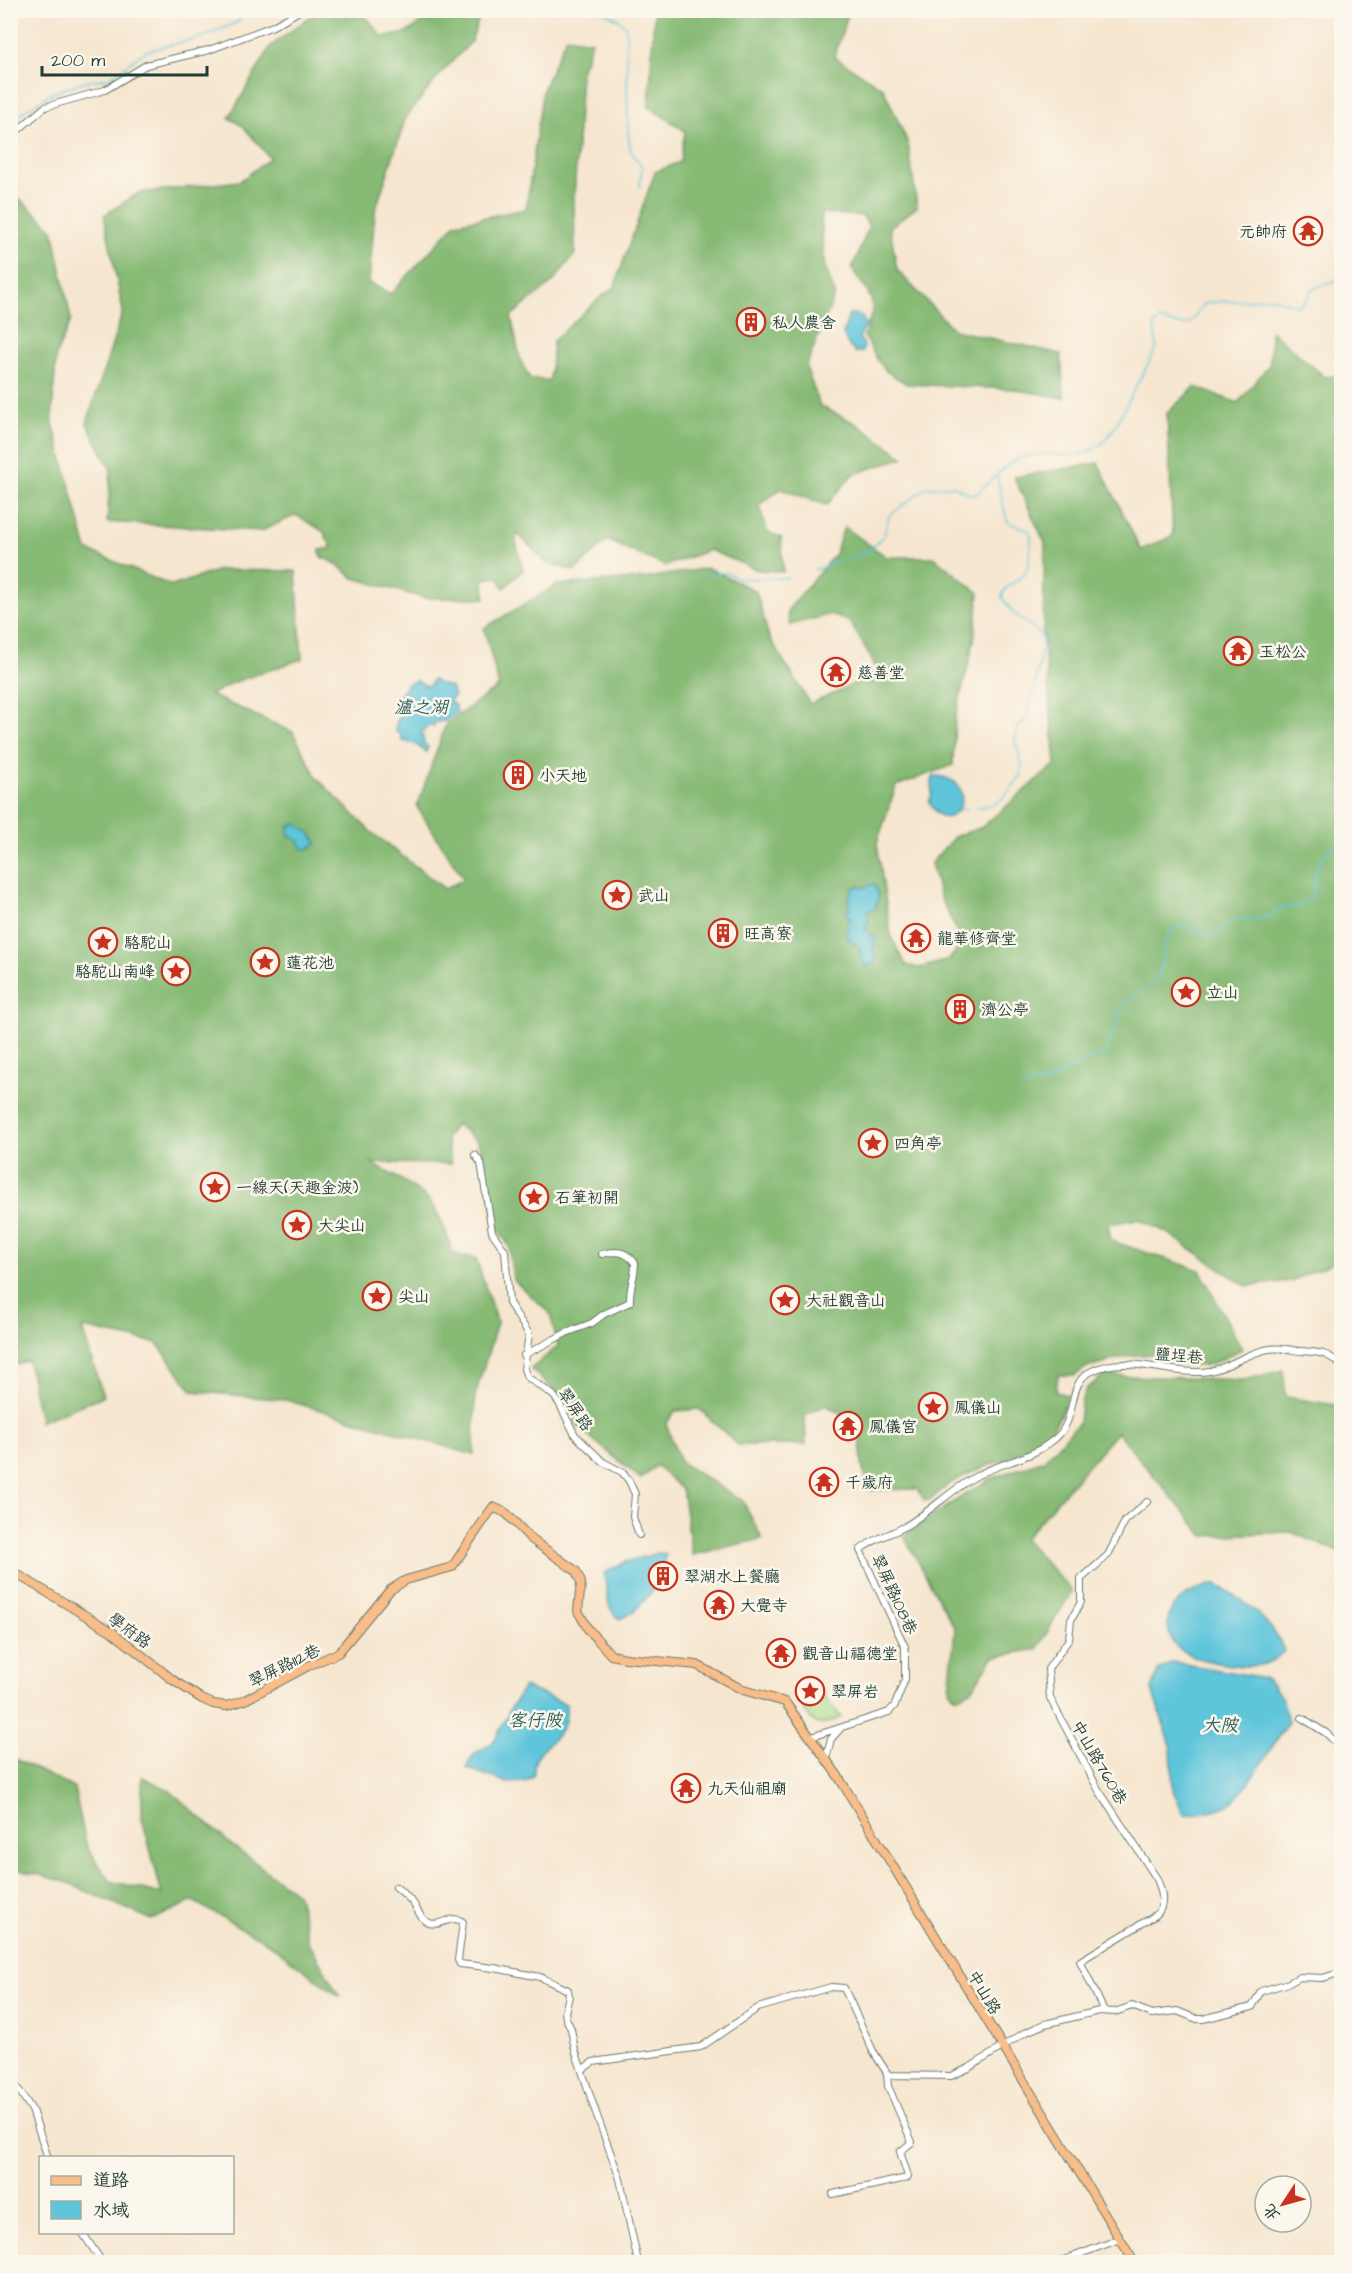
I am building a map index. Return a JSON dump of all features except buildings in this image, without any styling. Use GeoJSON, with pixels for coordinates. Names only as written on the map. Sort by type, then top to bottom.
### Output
{"type":"FeatureCollection","features":[{"type":"Feature","properties":{"kind":"main road","name":"翠屏路112巷"},"geometry":{"type":"LineString","coordinates":[[233,1705],[338,1653],[373,1609],[399,1584],[452,1567],[493,1507],[506,1513],[531,1539],[576,1571],[581,1588],[577,1602],[578,1611],[588,1629],[611,1655],[688,1664],[703,1668],[743,1690],[785,1702],[811,1737]]}},
{"type":"Feature","properties":{"kind":"main road","name":"學府路"},"geometry":{"type":"LineString","coordinates":[[10,1570],[111,1631],[173,1680],[202,1699],[219,1706],[233,1705]]}},
{"type":"Feature","properties":{"kind":"main road","name":"中山路"},"geometry":{"type":"LineString","coordinates":[[811,1737],[1134,2262]]}},
{"type":"Feature","properties":{"kind":"street"},"geometry":{"type":"LineString","coordinates":[[10,136],[45,107],[105,90],[146,65],[209,50],[273,26],[301,10]]}},
{"type":"Feature","properties":{"kind":"street","name":"翠屏路"},"geometry":{"type":"LineString","coordinates":[[475,1155],[481,1164],[492,1232],[505,1251],[509,1303],[529,1335],[524,1355],[524,1369],[527,1377],[553,1395],[575,1435],[603,1461],[622,1472],[635,1494],[633,1516],[639,1535]]}},
{"type":"Feature","properties":{"kind":"street"},"geometry":{"type":"LineString","coordinates":[[524,1355],[630,1302],[629,1292],[635,1273],[635,1263],[615,1250],[602,1254]]}},
{"type":"Feature","properties":{"kind":"street","name":"鹽埕巷"},"geometry":{"type":"LineString","coordinates":[[1070,1413],[1080,1379],[1090,1372],[1109,1366],[1133,1363],[1184,1372],[1203,1372],[1222,1368],[1274,1348],[1324,1353],[1341,1366]]}},
{"type":"Feature","properties":{"kind":"street","name":"翠屏路108巷"},"geometry":{"type":"LineString","coordinates":[[811,1737],[889,1712],[895,1705],[905,1679],[905,1647],[860,1550],[934,1508],[956,1488],[979,1475],[1032,1453],[1051,1441],[1064,1429],[1070,1413]]}},
{"type":"Feature","properties":{"kind":"street","name":"中山路760巷"},"geometry":{"type":"LineString","coordinates":[[1104,2011],[1080,1960],[1156,1915],[1161,1908],[1162,1894],[1157,1879],[1098,1790],[1057,1713],[1050,1698],[1047,1675],[1050,1663],[1069,1639],[1071,1620],[1081,1602],[1081,1579],[1108,1555],[1122,1524],[1147,1502]]}},
{"type":"Feature","properties":{"kind":"street"},"geometry":{"type":"LineString","coordinates":[[1302,1718],[1326,1733],[1341,1748]]}},
{"type":"Feature","properties":{"kind":"street"},"geometry":{"type":"LineString","coordinates":[[826,1759],[831,1739],[842,1726]]}},
{"type":"Feature","properties":{"kind":"street"},"geometry":{"type":"LineString","coordinates":[[396,1887],[429,1923],[434,1924],[456,1918],[464,1922],[458,1960],[460,1964],[540,1977],[568,1990],[569,1996],[565,2012],[575,2050],[620,2179],[638,2262]]}},
{"type":"Feature","properties":{"kind":"street"},"geometry":{"type":"LineString","coordinates":[[888,2075],[951,2076],[969,2068],[1024,2033],[1045,2024],[1104,2011],[1115,2012],[1132,2006],[1152,2014],[1177,2011],[1203,2019],[1252,2007],[1261,1990],[1289,1983],[1300,1977],[1323,1978],[1341,1972]]}},
{"type":"Feature","properties":{"kind":"street"},"geometry":{"type":"LineString","coordinates":[[583,2069],[593,2062],[701,2047],[758,2008],[840,1986],[847,1990],[873,2051],[888,2075],[888,2086],[912,2139],[911,2144],[900,2152],[908,2176],[906,2179],[833,2194]]}},
{"type":"Feature","properties":{"kind":"street"},"geometry":{"type":"LineString","coordinates":[[10,2077],[32,2109],[48,2156]]}},
{"type":"Feature","properties":{"kind":"street"},"geometry":{"type":"LineString","coordinates":[[83,2234],[102,2262]]}},
{"type":"Feature","properties":{"kind":"street"},"geometry":{"type":"LineString","coordinates":[[1059,2262],[1120,2239]]}},
{"type":"Feature","properties":{"kind":"green space"},"geometry":{"type":"Polygon","coordinates":[[[319,10],[362,11],[382,37],[406,33],[432,15],[425,11],[481,11],[471,42],[442,72],[406,117],[375,211],[369,283],[391,294],[456,223],[526,209],[543,89],[566,37],[592,41],[581,72],[574,199],[575,254],[552,283],[511,316],[520,359],[530,379],[550,380],[553,341],[602,296],[614,288],[655,172],[680,162],[685,131],[649,107],[654,13],[715,15],[717,10],[849,11],[834,57],[883,88],[908,143],[917,207],[890,227],[897,270],[954,330],[1061,354],[1064,398],[1013,389],[907,384],[887,372],[864,336],[871,314],[872,300],[852,269],[869,226],[863,216],[821,213],[824,264],[835,294],[806,367],[820,406],[855,423],[904,457],[852,475],[827,505],[781,489],[759,505],[767,532],[781,537],[783,572],[758,570],[709,550],[665,566],[607,540],[575,571],[547,563],[517,533],[516,543],[523,570],[504,588],[498,577],[484,579],[485,598],[424,598],[354,578],[333,562],[321,557],[320,550],[332,548],[323,531],[296,515],[261,531],[107,522],[111,470],[87,423],[123,311],[104,215],[139,193],[240,181],[270,158],[243,126],[229,118],[271,46],[319,10]]]}},
{"type":"Feature","properties":{"kind":"green space"},"geometry":{"type":"Polygon","coordinates":[[[11,191],[53,229],[71,320],[56,355],[52,420],[87,550],[172,586],[219,570],[296,571],[302,659],[232,683],[210,695],[293,732],[317,778],[370,831],[445,889],[464,879],[417,807],[446,724],[499,686],[484,628],[557,585],[647,578],[708,568],[756,591],[769,637],[810,704],[878,671],[850,622],[831,614],[790,625],[787,611],[835,554],[844,527],[887,557],[934,557],[979,593],[974,641],[955,718],[953,765],[896,786],[877,843],[891,937],[906,965],[919,968],[949,960],[962,942],[940,897],[931,863],[954,837],[982,827],[1056,764],[1043,635],[1045,543],[1014,477],[1098,463],[1141,550],[1173,536],[1167,413],[1195,387],[1238,403],[1270,364],[1271,331],[1325,377],[1341,375],[1341,1259],[1291,1281],[1246,1286],[1166,1232],[1138,1219],[1108,1224],[1111,1241],[1200,1270],[1242,1349],[1204,1365],[1187,1364],[1168,1353],[1129,1356],[1087,1367],[1075,1375],[1058,1375],[1056,1392],[1068,1395],[1060,1416],[1049,1432],[1021,1452],[947,1485],[925,1501],[917,1489],[868,1490],[862,1465],[859,1424],[826,1405],[805,1415],[806,1445],[738,1445],[699,1409],[676,1411],[666,1424],[680,1462],[743,1501],[762,1539],[692,1555],[682,1489],[656,1466],[641,1479],[579,1428],[568,1404],[531,1369],[558,1346],[550,1313],[513,1280],[509,1246],[496,1226],[483,1154],[477,1141],[456,1124],[446,1138],[451,1164],[371,1163],[410,1185],[430,1202],[447,1234],[453,1254],[476,1258],[497,1323],[475,1396],[474,1455],[286,1400],[192,1391],[157,1343],[82,1328],[103,1396],[40,1422],[28,1360],[10,1367],[10,282],[15,256],[11,254],[11,191]]]}},
{"type":"Feature","properties":{"kind":"green space"},"geometry":{"type":"Polygon","coordinates":[[[1283,1370],[1286,1397],[1341,1406],[1341,1553],[1291,1532],[1204,1536],[1117,1432],[1024,1539],[1072,1591],[1037,1649],[993,1657],[967,1693],[954,1696],[949,1690],[955,1629],[904,1536],[990,1479],[1044,1460],[1079,1423],[1081,1402],[1086,1389],[1105,1375],[1244,1380],[1283,1370]]]}},
{"type":"Feature","properties":{"kind":"green space"},"geometry":{"type":"Polygon","coordinates":[[[824,1697],[841,1717],[819,1724],[812,1720],[803,1709],[824,1697]]]}},
{"type":"Feature","properties":{"kind":"green space"},"geometry":{"type":"Polygon","coordinates":[[[11,1757],[74,1788],[87,1848],[110,1881],[162,1894],[142,1818],[142,1777],[169,1790],[233,1846],[298,1895],[308,1941],[340,1997],[268,1943],[193,1901],[152,1920],[63,1881],[11,1868],[11,1757]]]}},
{"type":"Feature","properties":{"kind":"water"},"geometry":{"type":"Polygon","coordinates":[[[849,315],[861,316],[866,325],[859,337],[864,345],[863,352],[855,352],[843,334],[849,315]]]}},
{"type":"Feature","properties":{"kind":"water","name":"瀘之湖"},"geometry":{"type":"Polygon","coordinates":[[[433,679],[437,683],[451,687],[454,696],[449,702],[455,705],[457,713],[445,721],[435,722],[433,727],[431,725],[422,731],[424,744],[428,747],[426,752],[415,744],[402,741],[401,735],[395,731],[401,713],[398,703],[401,702],[400,696],[406,685],[416,680],[426,686],[430,685],[433,679]]]}},
{"type":"Feature","properties":{"kind":"water"},"geometry":{"type":"Polygon","coordinates":[[[934,776],[949,779],[958,785],[961,802],[958,810],[952,816],[945,817],[938,814],[929,803],[934,776]]]}},
{"type":"Feature","properties":{"kind":"water"},"geometry":{"type":"Polygon","coordinates":[[[296,823],[311,834],[317,843],[308,849],[303,849],[299,841],[289,835],[289,827],[296,823]]]}},
{"type":"Feature","properties":{"kind":"water"},"geometry":{"type":"Polygon","coordinates":[[[875,884],[879,897],[875,909],[867,910],[868,920],[865,931],[876,938],[872,950],[876,955],[875,963],[865,967],[859,947],[846,937],[850,918],[846,913],[851,905],[848,900],[853,888],[875,884]]]}},
{"type":"Feature","properties":{"kind":"water","name":"蓮花池"},"geometry":{"type":"Polygon","coordinates":[[[262,952],[277,954],[274,968],[261,966],[254,960],[255,955],[262,952]]]}},
{"type":"Feature","properties":{"kind":"water"},"geometry":{"type":"Polygon","coordinates":[[[658,1553],[666,1554],[663,1565],[651,1585],[654,1588],[635,1610],[620,1619],[609,1605],[604,1573],[625,1562],[658,1553]]]}},
{"type":"Feature","properties":{"kind":"water"},"geometry":{"type":"Polygon","coordinates":[[[1214,1584],[1234,1595],[1255,1611],[1272,1630],[1284,1651],[1267,1663],[1240,1666],[1203,1660],[1182,1651],[1175,1645],[1170,1638],[1168,1624],[1173,1609],[1184,1597],[1214,1584]]]}},
{"type":"Feature","properties":{"kind":"water","name":"大陂"},"geometry":{"type":"Polygon","coordinates":[[[1173,1662],[1265,1678],[1282,1697],[1288,1722],[1241,1792],[1233,1801],[1216,1810],[1184,1815],[1173,1790],[1171,1746],[1152,1690],[1158,1671],[1173,1662]]]}},
{"type":"Feature","properties":{"kind":"water","name":"客仔陂"},"geometry":{"type":"Polygon","coordinates":[[[524,1687],[566,1704],[564,1725],[539,1754],[535,1762],[533,1777],[525,1782],[508,1783],[466,1768],[474,1754],[491,1744],[496,1738],[524,1687]]]}},
{"type":"Feature","properties":{"kind":"waterway"},"geometry":{"type":"LineString","coordinates":[[10,120],[53,93],[82,82],[109,78],[146,51],[203,37],[238,22],[246,10]]}},
{"type":"Feature","properties":{"kind":"waterway"},"geometry":{"type":"LineString","coordinates":[[601,10],[626,26],[628,134],[631,152],[642,166],[640,187]]}},
{"type":"Feature","properties":{"kind":"waterway"},"geometry":{"type":"LineString","coordinates":[[815,570],[869,551],[884,535],[889,516],[927,487],[954,486],[974,496],[1003,469],[1020,458],[1046,454],[1082,454],[1093,450],[1113,430],[1157,347],[1154,328],[1160,320],[1187,325],[1202,306],[1213,302],[1270,298],[1298,305],[1303,303],[1312,289],[1342,278]]}},
{"type":"Feature","properties":{"kind":"waterway"},"geometry":{"type":"LineString","coordinates":[[976,808],[995,804],[1004,797],[1021,776],[1022,766],[1015,740],[1016,731],[1028,714],[1043,647],[1041,634],[1013,613],[1002,597],[1006,589],[1027,569],[1031,534],[1026,529],[1007,521],[997,477]]}},
{"type":"Feature","properties":{"kind":"waterway"},"geometry":{"type":"LineString","coordinates":[[708,575],[725,573],[742,579],[787,578]]}},
{"type":"Feature","properties":{"kind":"waterway"},"geometry":{"type":"LineString","coordinates":[[960,809],[966,809]]}},
{"type":"Feature","properties":{"kind":"waterway"},"geometry":{"type":"LineString","coordinates":[[1021,1087],[1049,1082],[1073,1067],[1105,1053],[1125,1003],[1158,979],[1165,942],[1173,930],[1180,925],[1210,936],[1235,919],[1271,916],[1281,908],[1302,906],[1313,896],[1314,880],[1322,858],[1333,848],[1342,845]]}},
{"type":"Feature","properties":{"kind":"place","name":"元帥府"},"geometry":{"type":"Point","coordinates":[1308,231]}},
{"type":"Feature","properties":{"kind":"place","name":"私人農舍"},"geometry":{"type":"Point","coordinates":[751,322]}},
{"type":"Feature","properties":{"kind":"place","name":"玉松公"},"geometry":{"type":"Point","coordinates":[1238,651]}},
{"type":"Feature","properties":{"kind":"place","name":"慈善堂"},"geometry":{"type":"Point","coordinates":[836,672]}},
{"type":"Feature","properties":{"kind":"place","name":"小天地"},"geometry":{"type":"Point","coordinates":[518,775]}},
{"type":"Feature","properties":{"kind":"place","name":"武山"},"geometry":{"type":"Point","coordinates":[617,895]}},
{"type":"Feature","properties":{"kind":"place","name":"旺高寮"},"geometry":{"type":"Point","coordinates":[723,933]}},
{"type":"Feature","properties":{"kind":"place","name":"龍華修齊堂"},"geometry":{"type":"Point","coordinates":[916,938]}},
{"type":"Feature","properties":{"kind":"place","name":"駱駝山"},"geometry":{"type":"Point","coordinates":[103,942]}},
{"type":"Feature","properties":{"kind":"place","name":"蓮花池"},"geometry":{"type":"Point","coordinates":[265,962]}},
{"type":"Feature","properties":{"kind":"place","name":"駱駝山南峰"},"geometry":{"type":"Point","coordinates":[176,971]}},
{"type":"Feature","properties":{"kind":"place","name":"立山"},"geometry":{"type":"Point","coordinates":[1186,992]}},
{"type":"Feature","properties":{"kind":"place","name":"濟公亭"},"geometry":{"type":"Point","coordinates":[960,1009]}},
{"type":"Feature","properties":{"kind":"place","name":"四角亭"},"geometry":{"type":"Point","coordinates":[873,1143]}},
{"type":"Feature","properties":{"kind":"place","name":"一線天(天趣金波)"},"geometry":{"type":"Point","coordinates":[215,1187]}},
{"type":"Feature","properties":{"kind":"place","name":"石筆初開"},"geometry":{"type":"Point","coordinates":[534,1197]}},
{"type":"Feature","properties":{"kind":"place","name":"大尖山"},"geometry":{"type":"Point","coordinates":[297,1225]}},
{"type":"Feature","properties":{"kind":"place","name":"尖山"},"geometry":{"type":"Point","coordinates":[377,1296]}},
{"type":"Feature","properties":{"kind":"place","name":"大社觀音山"},"geometry":{"type":"Point","coordinates":[785,1300]}},
{"type":"Feature","properties":{"kind":"place","name":"鳳儀山"},"geometry":{"type":"Point","coordinates":[933,1407]}},
{"type":"Feature","properties":{"kind":"place","name":"鳳儀宮"},"geometry":{"type":"Point","coordinates":[848,1426]}},
{"type":"Feature","properties":{"kind":"place","name":"千歲府"},"geometry":{"type":"Point","coordinates":[824,1482]}},
{"type":"Feature","properties":{"kind":"place","name":"翠湖水上餐廳"},"geometry":{"type":"Point","coordinates":[663,1576]}},
{"type":"Feature","properties":{"kind":"place","name":"大覺寺"},"geometry":{"type":"Point","coordinates":[719,1605]}},
{"type":"Feature","properties":{"kind":"place","name":"觀音山福德堂"},"geometry":{"type":"Point","coordinates":[781,1653]}},
{"type":"Feature","properties":{"kind":"place","name":"翠屏岩"},"geometry":{"type":"Point","coordinates":[810,1691]}},
{"type":"Feature","properties":{"kind":"place","name":"九天仙祖廟"},"geometry":{"type":"Point","coordinates":[686,1788]}}]}
